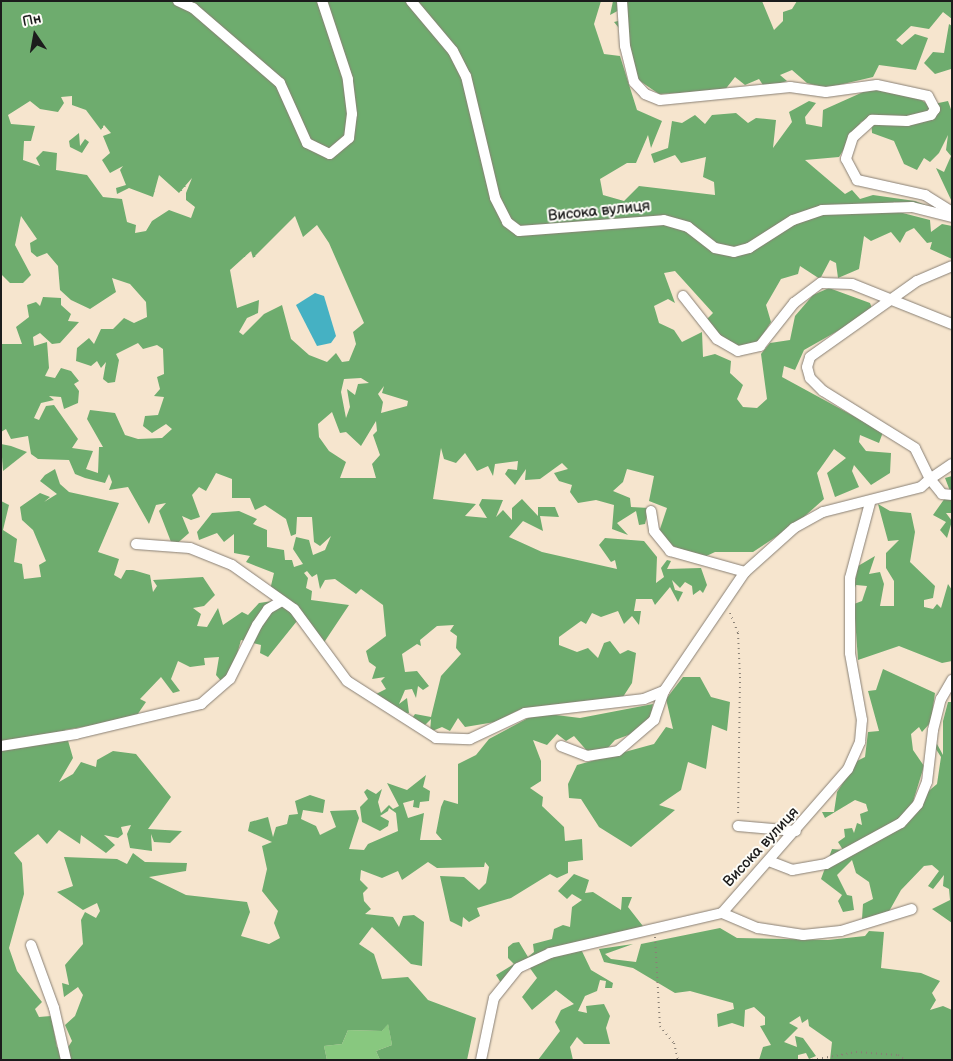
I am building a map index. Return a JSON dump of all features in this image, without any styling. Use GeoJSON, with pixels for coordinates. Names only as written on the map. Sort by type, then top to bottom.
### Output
{"type":"FeatureCollection","features":[{"type":"Feature","properties":{"kind":"street"},"geometry":{"type":"LineString","coordinates":[[178,1],[193,8],[280,83],[307,143],[330,154],[349,138],[352,114],[348,79],[322,1]]}},
{"type":"Feature","properties":{"kind":"street","name":"Висока вулиця"},"geometry":{"type":"LineString","coordinates":[[411,1],[453,51],[466,76],[495,198],[507,222],[519,231],[664,220],[688,227],[715,248],[734,252],[749,248],[792,220],[822,210],[912,206],[952,217]]}},
{"type":"Feature","properties":{"kind":"street"},"geometry":{"type":"LineString","coordinates":[[622,1],[624,46],[634,82],[645,94],[660,100],[790,87],[826,92],[876,85],[928,96],[935,109],[931,115],[906,121],[872,120],[852,136],[846,159],[857,180],[925,195],[952,212]]}},
{"type":"Feature","properties":{"kind":"street"},"geometry":{"type":"LineString","coordinates":[[952,266],[917,281],[810,357],[807,373],[823,391],[915,448],[930,479],[942,494],[952,495]]}},
{"type":"Feature","properties":{"kind":"street"},"geometry":{"type":"LineString","coordinates":[[683,296],[717,339],[738,350],[760,346],[794,303],[821,283],[852,284],[889,302],[952,324]]}},
{"type":"Feature","properties":{"kind":"street"},"geometry":{"type":"LineString","coordinates":[[561,746],[588,756],[618,751],[654,720],[664,691],[726,603],[745,572],[794,528],[823,512],[870,503],[921,487],[952,464]]}},
{"type":"Feature","properties":{"kind":"street","name":"Висока вулиця"},"geometry":{"type":"LineString","coordinates":[[722,913],[796,831],[848,769],[860,742],[862,720],[850,653],[850,578],[870,503]]}},
{"type":"Feature","properties":{"kind":"street"},"geometry":{"type":"LineString","coordinates":[[651,511],[654,531],[670,551],[745,572]]}},
{"type":"Feature","properties":{"kind":"street"},"geometry":{"type":"LineString","coordinates":[[136,544],[190,548],[213,555],[280,602],[294,609],[347,682],[436,738],[470,739],[524,713],[644,699],[664,691]]}},
{"type":"Feature","properties":{"kind":"street"},"geometry":{"type":"LineString","coordinates":[[1,746],[76,734],[201,704],[230,679],[257,625],[268,609],[280,602]]}},
{"type":"Feature","properties":{"kind":"street"},"geometry":{"type":"LineString","coordinates":[[769,861],[792,870],[826,864],[901,823],[918,804],[928,782],[935,722],[952,680]]}},
{"type":"Feature","properties":{"kind":"street"},"geometry":{"type":"LineString","coordinates":[[738,826],[796,831]]}},
{"type":"Feature","properties":{"kind":"street"},"geometry":{"type":"LineString","coordinates":[[480,1060],[494,998],[518,968],[550,953],[655,932],[722,913],[758,928],[803,935],[842,931],[912,909]]}},
{"type":"Feature","properties":{"kind":"street"},"geometry":{"type":"LineString","coordinates":[[31,945],[54,1008],[66,1060]]}},
{"type":"Feature","properties":{"kind":"path"},"geometry":{"type":"LineString","coordinates":[[726,603],[738,633],[738,826]]}},
{"type":"Feature","properties":{"kind":"path"},"geometry":{"type":"LineString","coordinates":[[655,932],[660,1026],[674,1044],[678,1060]]}},
{"type":"Feature","properties":{"kind":"path"},"geometry":{"type":"LineString","coordinates":[[812,1060],[856,1052],[898,1055],[905,1060]]}},
{"type":"Feature","properties":{"kind":"green space"},"geometry":{"type":"Polygon","coordinates":[[[1,1],[601,1],[594,24],[604,54],[620,56],[637,110],[662,121],[651,148],[648,135],[636,163],[627,163],[600,179],[603,195],[624,201],[639,186],[715,195],[714,182],[703,177],[706,157],[681,163],[675,155],[654,163],[651,154],[668,148],[672,121],[682,123],[695,115],[705,124],[712,115],[736,113],[748,123],[756,118],[776,120],[773,148],[792,122],[789,112],[809,101],[816,103],[805,117],[806,124],[822,127],[823,110],[872,88],[915,96],[929,105],[948,101],[952,112],[952,202],[936,168],[944,172],[951,156],[946,150],[948,135],[939,153],[930,162],[924,158],[917,170],[904,164],[894,141],[872,133],[871,118],[861,122],[839,157],[805,160],[845,194],[852,190],[860,199],[873,195],[915,201],[944,212],[894,202],[887,209],[930,220],[931,232],[942,224],[952,226],[952,259],[930,249],[932,242],[927,243],[914,228],[906,232],[900,243],[891,232],[871,241],[864,236],[859,269],[838,278],[836,263],[830,260],[820,279],[800,266],[798,274],[781,279],[766,305],[771,322],[757,344],[743,349],[730,346],[704,322],[713,313],[675,271],[664,273],[675,303],[668,299],[654,306],[659,323],[674,330],[682,342],[702,332],[703,357],[715,354],[731,361],[730,373],[743,385],[737,399],[743,407],[757,408],[767,399],[761,354],[770,343],[790,340],[795,316],[813,295],[829,288],[870,303],[873,311],[804,350],[795,370],[784,366],[782,377],[883,432],[879,443],[860,435],[859,442],[866,451],[891,453],[890,473],[871,485],[854,465],[852,471],[859,487],[835,497],[827,473],[846,458],[834,449],[817,473],[824,499],[797,523],[753,552],[715,552],[702,558],[668,544],[659,532],[667,508],[649,501],[654,476],[627,469],[623,482],[613,491],[630,498],[631,507],[649,508],[645,524],[639,525],[636,511],[617,523],[628,535],[612,529],[614,505],[596,500],[578,503],[570,492],[572,485],[559,481],[554,473],[568,469],[562,463],[540,479],[525,480],[526,469],[515,485],[505,474],[508,469],[517,470],[518,461],[495,464],[493,476],[488,466],[477,471],[465,453],[456,463],[444,459],[441,448],[433,499],[476,504],[465,516],[487,518],[479,505],[482,499],[503,500],[496,517],[503,510],[512,520],[512,508],[522,499],[538,516],[538,507],[555,507],[559,517],[540,516],[543,531],[523,521],[509,537],[542,552],[617,569],[615,560],[611,562],[599,545],[605,538],[644,541],[657,557],[656,583],[664,577],[661,568],[667,560],[671,561],[667,569],[701,568],[707,585],[703,593],[700,590],[693,595],[692,586],[685,582],[680,588],[672,580],[675,590],[683,592],[678,602],[670,587],[655,605],[652,599],[636,599],[634,611],[641,611],[639,625],[632,616],[624,624],[618,611],[601,617],[592,613],[586,624],[581,621],[559,637],[559,645],[577,652],[588,648],[598,658],[604,643],[610,641],[620,654],[628,650],[636,653],[632,683],[621,700],[521,709],[495,722],[465,727],[458,718],[450,731],[442,727],[430,732],[431,719],[422,728],[410,721],[415,714],[431,717],[441,676],[461,654],[456,648],[457,636],[450,631],[454,625],[437,626],[420,640],[421,646],[417,644],[402,654],[405,672],[417,671],[429,686],[423,690],[418,686],[416,698],[412,689],[405,690],[399,704],[407,698],[409,713],[399,714],[374,695],[386,689],[381,681],[385,677],[372,679],[376,667],[369,662],[366,651],[386,636],[383,605],[361,589],[356,594],[335,579],[325,580],[320,589],[317,574],[312,577],[307,571],[304,573],[308,578],[306,588],[312,591],[311,600],[349,605],[321,647],[301,616],[268,657],[260,653],[261,645],[241,640],[230,679],[222,682],[216,675],[219,657],[204,658],[205,665],[190,667],[178,661],[171,679],[180,691],[173,693],[161,677],[140,699],[146,702],[135,718],[65,730],[73,758],[59,782],[73,774],[81,762],[96,767],[97,760],[113,751],[136,754],[171,797],[148,829],[182,831],[170,843],[154,842],[151,834],[152,851],[130,848],[127,834],[131,825],[121,827],[123,834],[118,838],[104,835],[115,845],[106,853],[81,835],[80,844],[59,830],[47,844],[38,834],[14,853],[22,863],[24,894],[9,948],[17,971],[42,1002],[35,1009],[39,1017],[51,1016],[57,1047],[65,1052],[72,1041],[65,1025],[75,1016],[83,995],[78,987],[64,997],[62,983],[69,985],[65,965],[83,944],[81,920],[85,912],[96,918],[100,911],[97,903],[83,910],[57,892],[73,886],[64,857],[117,859],[127,864],[133,853],[145,862],[187,863],[186,871],[149,877],[186,895],[247,902],[250,912],[241,936],[269,944],[280,938],[274,923],[278,911],[262,891],[267,869],[262,846],[272,842],[248,831],[250,822],[268,817],[273,837],[276,827],[287,824],[289,815],[298,814],[295,801],[310,795],[325,800],[323,813],[303,810],[301,819],[316,826],[320,835],[336,827],[330,811],[356,810],[359,818],[349,849],[364,850],[368,844],[398,831],[396,813],[389,808],[388,811],[380,816],[389,821],[388,826],[380,831],[362,822],[360,807],[368,799],[364,792],[367,789],[376,794],[382,789],[378,802],[381,813],[389,805],[393,809],[399,806],[387,783],[407,790],[426,775],[423,787],[430,791],[429,801],[420,802],[419,808],[413,807],[414,800],[403,803],[408,818],[424,813],[420,840],[442,840],[436,833],[444,800],[458,804],[458,764],[476,755],[489,739],[530,717],[548,714],[580,718],[653,704],[651,715],[639,731],[615,740],[605,751],[588,752],[574,736],[566,741],[557,734],[547,745],[533,740],[541,761],[541,781],[530,788],[543,797],[542,806],[564,827],[565,841],[582,839],[583,860],[568,862],[568,873],[557,878],[550,874],[511,898],[477,908],[480,916],[469,922],[463,917],[462,927],[450,921],[440,876],[464,877],[479,890],[486,883],[489,867],[485,862],[484,867],[437,868],[428,862],[402,880],[398,871],[382,878],[361,870],[360,880],[368,888],[363,893],[364,901],[371,909],[365,914],[393,917],[399,927],[403,916],[414,915],[424,922],[422,966],[411,964],[372,927],[359,944],[374,954],[382,979],[408,977],[428,1000],[476,1018],[467,1060],[380,1060],[376,1051],[392,1045],[388,1024],[382,1031],[348,1030],[342,1044],[324,1046],[327,1060],[1,1060],[1,501],[9,505],[3,530],[17,539],[14,562],[22,564],[24,579],[41,577],[39,565],[46,561],[33,530],[22,520],[20,507],[40,493],[50,497],[44,502],[57,494],[40,481],[45,475],[55,469],[60,484],[69,492],[119,503],[98,552],[119,559],[114,575],[121,579],[126,570],[150,575],[153,592],[157,586],[153,580],[203,577],[215,595],[204,606],[193,608],[201,614],[197,626],[207,627],[218,608],[223,625],[242,612],[248,615],[259,603],[280,600],[270,590],[274,573],[246,562],[250,556],[234,553],[234,534],[224,542],[217,533],[199,540],[197,532],[212,513],[239,511],[257,519],[253,524],[267,530],[267,547],[284,550],[285,560],[292,560],[294,567],[303,564],[293,549],[296,537],[309,540],[313,555],[325,550],[331,536],[320,546],[314,542],[312,517],[297,517],[296,534],[291,536],[286,519],[265,505],[255,510],[250,498],[232,498],[232,479],[216,473],[206,491],[199,487],[192,495],[200,517],[191,520],[182,516],[189,533],[173,547],[159,511],[166,503],[156,505],[149,524],[128,487],[109,490],[112,482],[109,474],[105,483],[85,478],[75,474],[69,460],[38,459],[31,454],[28,436],[11,439],[6,429],[1,432],[1,344],[22,344],[16,327],[29,317],[27,305],[36,302],[40,306],[43,297],[61,298],[61,305],[71,314],[68,321],[79,322],[60,343],[52,344],[40,333],[33,337],[34,346],[47,342],[49,368],[45,376],[55,378],[61,368],[71,371],[79,381],[74,384],[79,391],[78,403],[64,409],[61,397],[49,396],[54,400],[41,403],[34,418],[39,420],[46,406],[54,405],[78,439],[72,448],[93,451],[86,469],[98,473],[99,447],[103,447],[87,419],[90,410],[115,413],[125,435],[138,439],[162,438],[172,429],[166,424],[152,433],[143,426],[145,416],[158,415],[164,397],[154,396],[160,389],[157,377],[164,374],[163,349],[157,345],[143,349],[138,343],[116,354],[119,360],[115,382],[108,383],[103,379],[106,362],[101,368],[97,361],[91,366],[76,361],[77,348],[89,338],[94,344],[101,329],[113,329],[124,318],[134,323],[147,317],[146,302],[130,284],[112,278],[116,292],[90,309],[71,300],[60,290],[58,266],[47,253],[37,257],[31,252],[30,243],[37,239],[21,216],[15,245],[31,275],[23,283],[10,283],[1,274],[1,1]],[[72,96],[61,97],[64,103],[58,112],[40,109],[30,101],[8,115],[11,124],[35,126],[31,141],[24,141],[23,160],[40,166],[36,158],[43,151],[57,153],[56,170],[87,175],[103,197],[122,199],[127,222],[136,225],[135,233],[146,231],[152,221],[169,210],[191,218],[195,207],[186,200],[186,193],[192,178],[179,193],[159,175],[153,197],[129,188],[117,194],[116,188],[126,185],[120,170],[123,166],[110,173],[102,160],[110,153],[103,136],[111,133],[104,125],[101,130],[86,110],[72,105],[72,96]],[[295,216],[253,258],[251,251],[230,270],[237,308],[259,300],[258,313],[247,318],[239,332],[243,335],[264,314],[282,305],[291,339],[309,355],[327,362],[336,353],[342,362],[349,361],[356,344],[353,332],[364,323],[329,243],[317,225],[303,237],[295,216]],[[361,378],[344,379],[341,392],[346,418],[350,407],[347,389],[355,395],[358,384],[369,383],[361,378]],[[384,386],[378,394],[383,402],[381,413],[407,406],[408,401],[382,393],[384,386]],[[332,412],[318,424],[319,437],[329,451],[346,462],[340,478],[376,478],[372,464],[380,455],[373,435],[377,431],[376,421],[361,446],[346,432],[340,433],[332,412]]]}},
{"type":"Feature","properties":{"kind":"green space"},"geometry":{"type":"Polygon","coordinates":[[[613,1],[762,1],[774,30],[783,21],[783,12],[792,9],[797,1],[952,1],[952,19],[943,12],[929,29],[911,26],[896,40],[902,45],[915,34],[928,38],[916,70],[879,65],[873,77],[826,88],[807,83],[792,70],[780,75],[787,81],[765,88],[759,79],[745,85],[735,77],[724,91],[659,94],[637,79],[623,33],[614,22],[622,20],[625,7],[610,15],[613,1]]]}},
{"type":"Feature","properties":{"kind":"green space"},"geometry":{"type":"Polygon","coordinates":[[[949,24],[952,26],[951,69],[935,74],[924,63],[933,52],[944,53],[949,24]]]}},
{"type":"Feature","properties":{"kind":"green space"},"geometry":{"type":"Polygon","coordinates":[[[79,133],[80,146],[85,139],[89,142],[82,153],[70,147],[69,141],[79,133]]]}},
{"type":"Feature","properties":{"kind":"green space"},"geometry":{"type":"Polygon","coordinates":[[[1,444],[11,446],[27,452],[3,471],[1,444]]]}},
{"type":"Feature","properties":{"kind":"green space"},"geometry":{"type":"Polygon","coordinates":[[[952,476],[952,513],[946,513],[952,521],[947,538],[940,530],[946,522],[933,515],[950,491],[945,478],[952,476]]]}},
{"type":"Feature","properties":{"kind":"green space"},"geometry":{"type":"Polygon","coordinates":[[[878,504],[890,511],[911,513],[915,532],[910,562],[935,586],[933,598],[924,600],[924,607],[933,609],[937,604],[941,608],[948,584],[952,590],[952,661],[942,663],[899,646],[858,660],[854,604],[862,601],[867,586],[856,585],[853,593],[858,566],[875,556],[869,574],[880,572],[884,584],[880,606],[894,606],[894,581],[886,568],[886,553],[899,540],[888,541],[878,504]]]}},
{"type":"Feature","properties":{"kind":"green space"},"geometry":{"type":"Polygon","coordinates":[[[883,669],[935,693],[931,722],[922,732],[919,727],[911,734],[913,750],[924,766],[912,805],[937,784],[941,757],[934,746],[937,744],[943,755],[943,721],[948,702],[952,702],[952,923],[932,909],[950,900],[949,889],[943,886],[944,875],[933,889],[928,886],[939,871],[932,865],[924,866],[901,890],[887,915],[862,919],[863,904],[873,899],[869,882],[856,873],[852,860],[837,875],[847,895],[852,896],[854,910],[843,912],[838,901],[842,895],[821,879],[832,849],[843,850],[838,842],[845,837],[844,829],[852,828],[854,833],[857,823],[862,825],[860,814],[868,811],[866,804],[855,800],[825,818],[822,812],[834,812],[837,792],[857,761],[865,757],[868,732],[879,731],[868,691],[876,690],[883,669]]]}},
{"type":"Feature","properties":{"kind":"green space"},"geometry":{"type":"Polygon","coordinates":[[[683,677],[700,677],[711,697],[730,702],[727,731],[712,725],[706,769],[688,762],[681,790],[659,805],[675,810],[631,847],[599,827],[581,799],[569,798],[568,784],[577,765],[654,744],[666,727],[673,729],[666,699],[683,677]]]}},
{"type":"Feature","properties":{"kind":"green space"},"geometry":{"type":"Polygon","coordinates":[[[574,874],[589,880],[585,893],[593,892],[621,910],[622,897],[632,897],[628,907],[646,930],[579,945],[591,970],[613,983],[612,988],[605,988],[606,981],[600,980],[597,991],[585,996],[578,1011],[587,1013],[586,1006],[604,1004],[610,1016],[606,1028],[610,1044],[584,1044],[577,1037],[570,1047],[573,1060],[538,1060],[560,1031],[555,1022],[561,1010],[574,1004],[556,990],[532,1010],[522,997],[537,978],[527,964],[501,983],[496,975],[514,964],[508,958],[508,947],[513,943],[519,942],[528,957],[534,952],[533,944],[552,939],[554,929],[563,925],[570,927],[572,907],[582,900],[572,894],[567,899],[558,891],[574,874]]]}},
{"type":"Feature","properties":{"kind":"green space"},"geometry":{"type":"Polygon","coordinates":[[[720,928],[737,938],[828,940],[865,936],[869,931],[884,932],[881,968],[921,973],[940,981],[932,993],[936,1000],[930,1010],[943,1006],[952,1010],[952,1060],[830,1060],[832,1042],[809,1026],[808,1019],[802,1023],[800,1016],[789,1023],[798,1028],[784,1042],[797,1047],[795,1036],[803,1038],[816,1056],[809,1059],[806,1053],[798,1055],[798,1060],[759,1060],[763,1047],[771,1045],[760,1026],[765,1025],[765,1017],[754,1007],[745,1010],[744,1027],[732,1023],[718,1027],[717,1014],[734,1009],[733,1003],[690,991],[675,993],[633,968],[604,962],[599,949],[633,944],[605,954],[611,959],[636,962],[641,944],[720,928]]]}},
{"type":"Feature","properties":{"kind":"green space"},"geometry":{"type":"Polygon","coordinates":[[[388,1023],[392,1045],[376,1051],[380,1060],[327,1060],[324,1046],[342,1044],[348,1030],[382,1031],[388,1023]]]}},
{"type":"Feature","properties":{"kind":"water"},"geometry":{"type":"Polygon","coordinates":[[[315,293],[324,296],[336,336],[331,343],[317,346],[296,305],[315,293]]]}}]}
